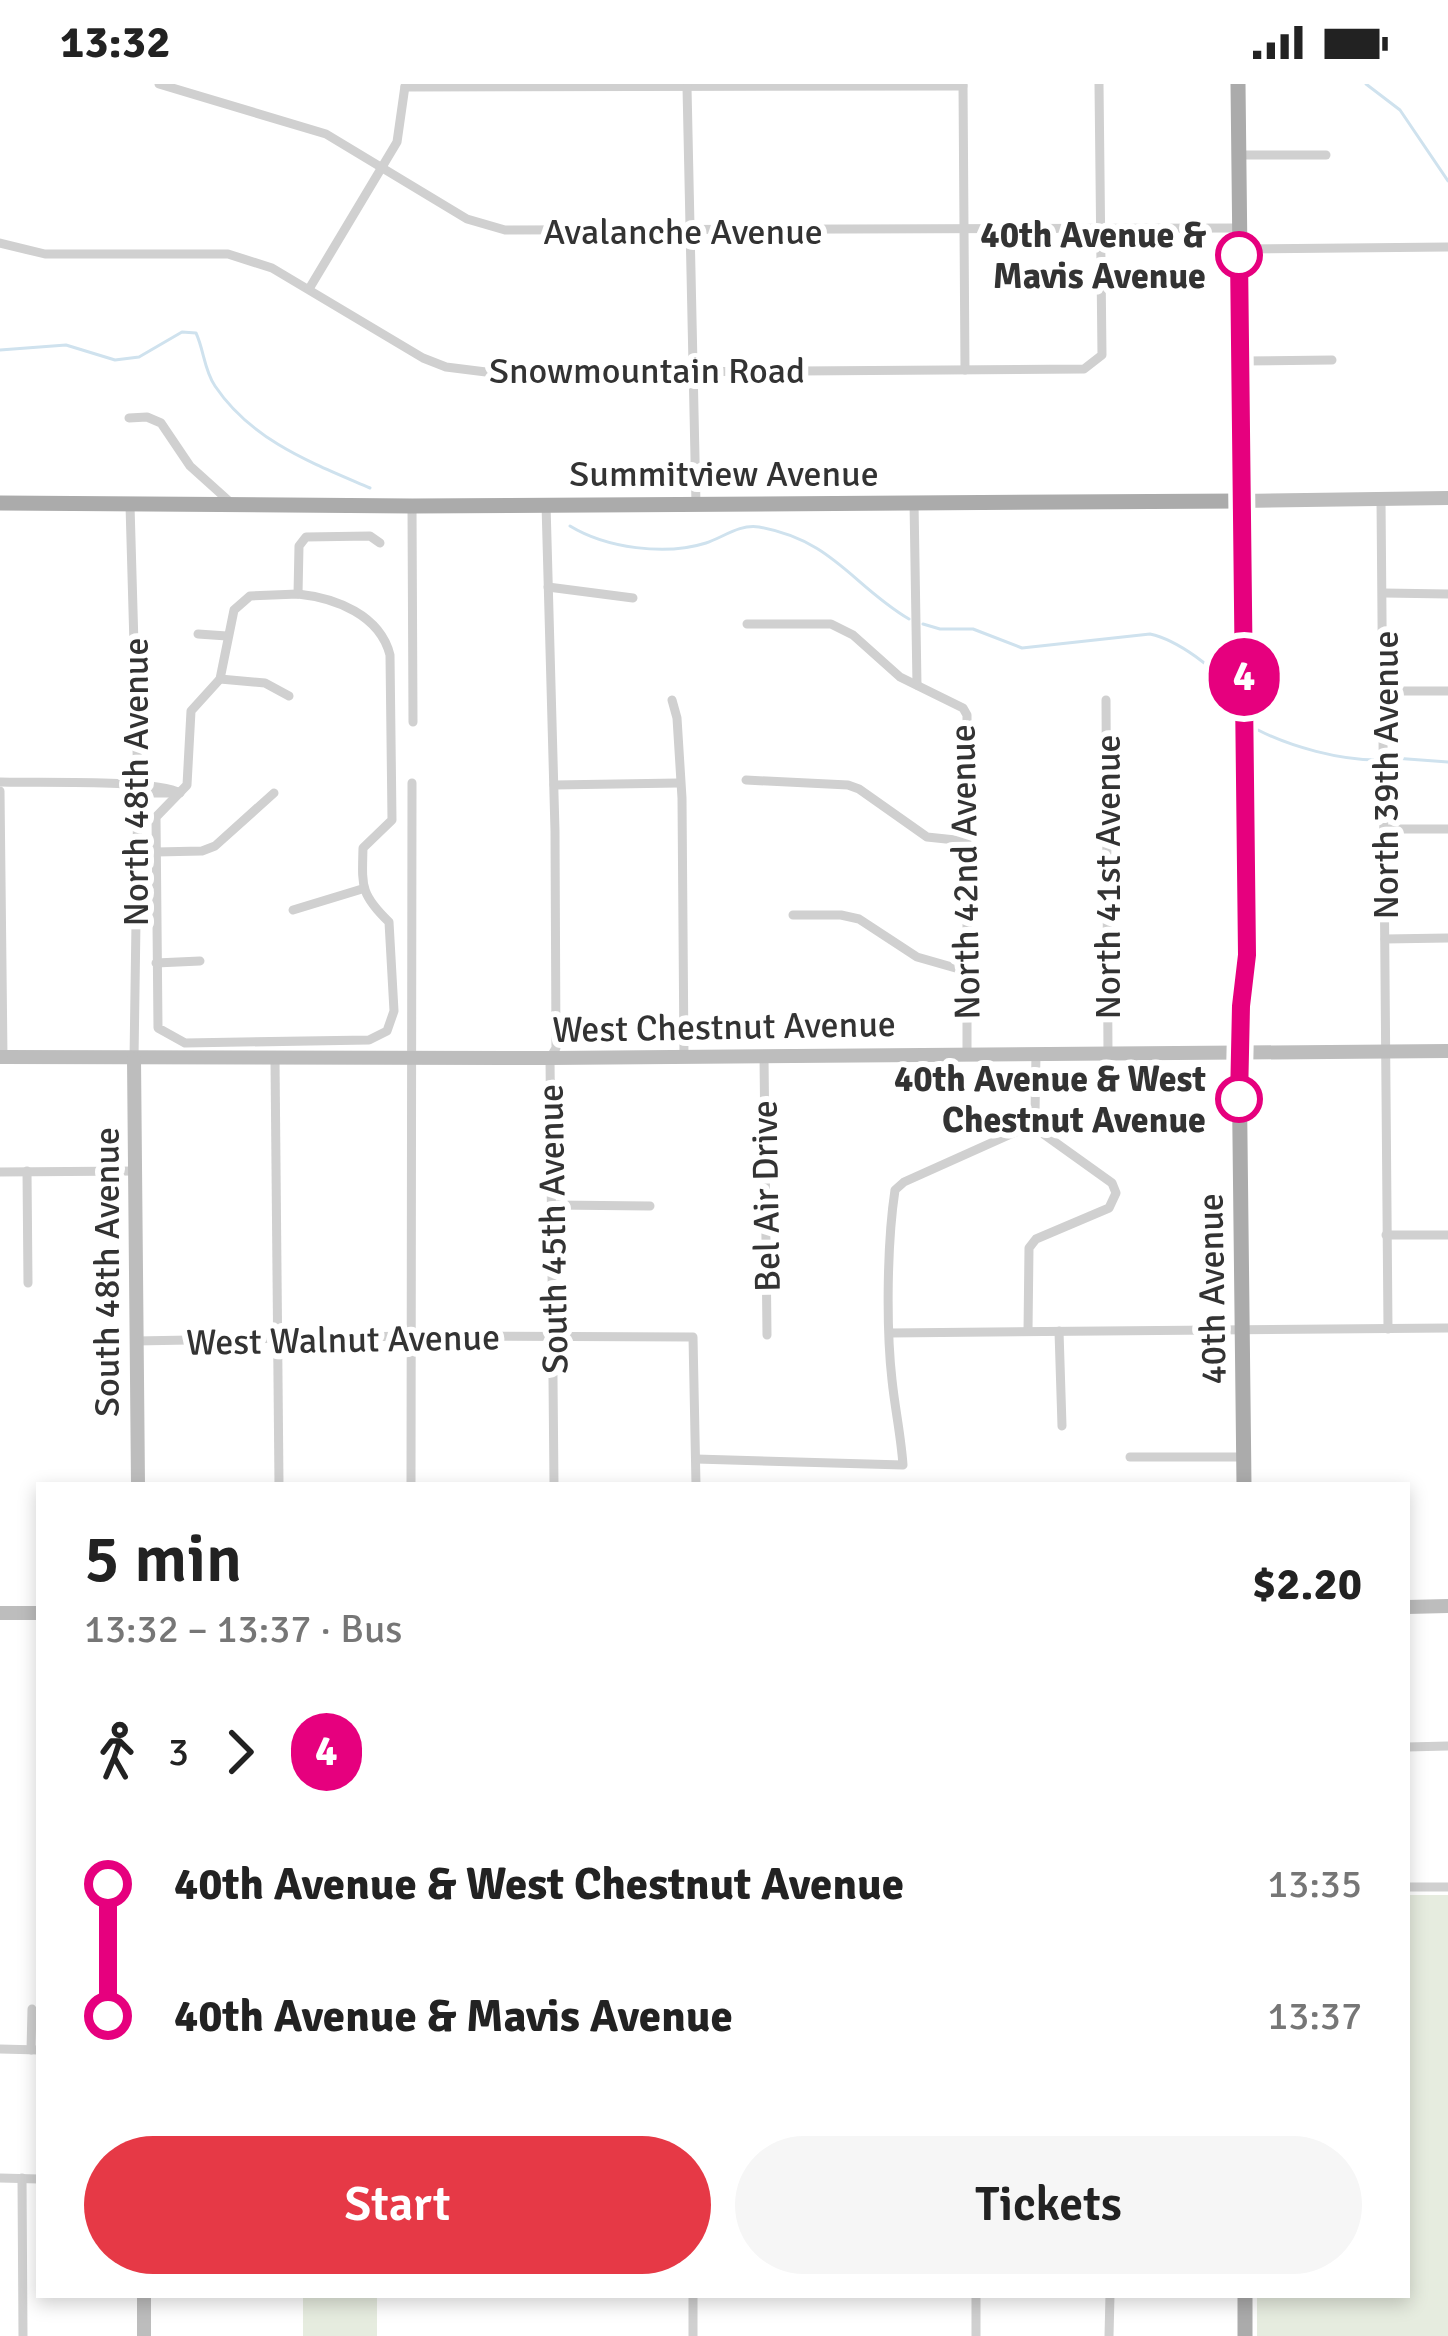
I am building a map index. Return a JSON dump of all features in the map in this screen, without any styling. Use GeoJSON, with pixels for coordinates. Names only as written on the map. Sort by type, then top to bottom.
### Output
{"type":"FeatureCollection","features":[{"type":"Feature","properties":{"kind":"main road","name":"40th Avenue"},"geometry":{"type":"LineString","coordinates":[[1238,84],[1247,955],[1239,1053],[1244,1482]]}},
{"type":"Feature","properties":{"kind":"main road","name":"Summitview Avenue"},"geometry":{"type":"LineString","coordinates":[[0,502],[412,506],[1241,501]]}},
{"type":"Feature","properties":{"kind":"main road"},"geometry":{"type":"LineString","coordinates":[[1245,2298],[1245,2336]]}},
{"type":"Feature","properties":{"kind":"street","name":"Avalanche Avenue"},"geometry":{"type":"LineString","coordinates":[[159,84],[304,125],[384,166],[467,220],[490,227],[964,232],[1239,228]]}},
{"type":"Feature","properties":{"kind":"street"},"geometry":{"type":"LineString","coordinates":[[1099,84],[1100,230]]}},
{"type":"Feature","properties":{"kind":"street"},"geometry":{"type":"LineString","coordinates":[[309,289],[384,166],[403,121],[405,85],[963,85],[964,370]]}},
{"type":"Feature","properties":{"kind":"street"},"geometry":{"type":"LineString","coordinates":[[687,87],[695,504]]}},
{"type":"Feature","properties":{"kind":"street"},"geometry":{"type":"LineString","coordinates":[[1238,155],[1326,155]]}},
{"type":"Feature","properties":{"kind":"street","name":"Snowmountain Road"},"geometry":{"type":"LineString","coordinates":[[0,243],[45,254],[228,254],[272,268],[423,358],[446,367],[494,373],[1077,370],[1091,367],[1102,355],[1100,230]]}},
{"type":"Feature","properties":{"kind":"street"},"geometry":{"type":"LineString","coordinates":[[1239,249],[1448,247]]}},
{"type":"Feature","properties":{"kind":"street"},"geometry":{"type":"LineString","coordinates":[[1241,361],[1332,360]]}},
{"type":"Feature","properties":{"kind":"street"},"geometry":{"type":"LineString","coordinates":[[129,418],[147,417],[160,423],[190,466],[234,506]]}},
{"type":"Feature","properties":{"kind":"street","name":"Summitview Avenue"},"geometry":{"type":"LineString","coordinates":[[1241,501],[1448,498]]}},
{"type":"Feature","properties":{"kind":"street","name":"North 39th Avenue"},"geometry":{"type":"LineString","coordinates":[[1381,499],[1388,1329]]}},
{"type":"Feature","properties":{"kind":"street","name":"North 42nd Avenue"},"geometry":{"type":"LineString","coordinates":[[914,502],[917,685],[963,708],[967,715],[967,1054]]}},
{"type":"Feature","properties":{"kind":"street","name":"South 45th Avenue"},"geometry":{"type":"LineString","coordinates":[[546,504],[555,831],[556,1048],[550,1058],[554,1482]]}},
{"type":"Feature","properties":{"kind":"street","name":"North 48th Avenue"},"geometry":{"type":"LineString","coordinates":[[130,505],[138,789],[134,1059]]}},
{"type":"Feature","properties":{"kind":"street"},"geometry":{"type":"LineString","coordinates":[[412,506],[413,722]]}},
{"type":"Feature","properties":{"kind":"street"},"geometry":{"type":"LineString","coordinates":[[298,595],[298,546],[307,537],[370,536],[380,542]]}},
{"type":"Feature","properties":{"kind":"street"},"geometry":{"type":"LineString","coordinates":[[548,587],[632,598]]}},
{"type":"Feature","properties":{"kind":"street"},"geometry":{"type":"LineString","coordinates":[[1384,593],[1448,594]]}},
{"type":"Feature","properties":{"kind":"street"},"geometry":{"type":"LineString","coordinates":[[298,595],[323,597],[363,616],[386,639],[392,699],[392,820],[363,848],[362,889],[388,922],[392,937],[394,1011],[386,1031],[369,1040],[184,1043],[158,1028],[158,814],[189,778],[191,711],[220,679],[227,636],[242,600],[298,595]]}},
{"type":"Feature","properties":{"kind":"street"},"geometry":{"type":"LineString","coordinates":[[747,624],[831,624],[853,634],[901,677],[917,685]]}},
{"type":"Feature","properties":{"kind":"street"},"geometry":{"type":"LineString","coordinates":[[198,634],[227,636]]}},
{"type":"Feature","properties":{"kind":"street"},"geometry":{"type":"LineString","coordinates":[[220,679],[265,683],[289,696]]}},
{"type":"Feature","properties":{"kind":"street"},"geometry":{"type":"LineString","coordinates":[[1384,691],[1448,691]]}},
{"type":"Feature","properties":{"kind":"street"},"geometry":{"type":"LineString","coordinates":[[392,699],[412,699]]}},
{"type":"Feature","properties":{"kind":"street"},"geometry":{"type":"LineString","coordinates":[[672,700],[682,824],[684,1057]]}},
{"type":"Feature","properties":{"kind":"street","name":"North 41st Avenue"},"geometry":{"type":"LineString","coordinates":[[1106,700],[1108,1054]]}},
{"type":"Feature","properties":{"kind":"street"},"geometry":{"type":"LineString","coordinates":[[746,780],[848,785],[927,837],[965,841]]}},
{"type":"Feature","properties":{"kind":"street"},"geometry":{"type":"LineString","coordinates":[[411,1482],[412,783]]}},
{"type":"Feature","properties":{"kind":"street"},"geometry":{"type":"LineString","coordinates":[[554,785],[678,783]]}},
{"type":"Feature","properties":{"kind":"street"},"geometry":{"type":"LineString","coordinates":[[1,1057],[0,786],[180,793]]}},
{"type":"Feature","properties":{"kind":"street"},"geometry":{"type":"LineString","coordinates":[[156,852],[215,847],[274,793]]}},
{"type":"Feature","properties":{"kind":"street"},"geometry":{"type":"LineString","coordinates":[[1384,830],[1448,830]]}},
{"type":"Feature","properties":{"kind":"street"},"geometry":{"type":"LineString","coordinates":[[293,910],[362,889]]}},
{"type":"Feature","properties":{"kind":"street"},"geometry":{"type":"LineString","coordinates":[[793,915],[859,919],[917,957],[966,971]]}},
{"type":"Feature","properties":{"kind":"street"},"geometry":{"type":"LineString","coordinates":[[1385,939],[1448,938]]}},
{"type":"Feature","properties":{"kind":"street"},"geometry":{"type":"LineString","coordinates":[[156,963],[200,961]]}},
{"type":"Feature","properties":{"kind":"street","name":"West Chestnut Avenue"},"geometry":{"type":"LineString","coordinates":[[1,1057],[1448,1051]]}},
{"type":"Feature","properties":{"kind":"street"},"geometry":{"type":"LineString","coordinates":[[696,1482],[696,1460],[903,1465],[890,1333],[896,1190],[904,1182],[1031,1125],[1036,1114],[1036,1053]]}},
{"type":"Feature","properties":{"kind":"street","name":"Bel Air Drive"},"geometry":{"type":"LineString","coordinates":[[764,1056],[767,1335]]}},
{"type":"Feature","properties":{"kind":"street","name":"South 48th Avenue"},"geometry":{"type":"LineString","coordinates":[[134,1059],[138,1482]]}},
{"type":"Feature","properties":{"kind":"street"},"geometry":{"type":"LineString","coordinates":[[275,1059],[279,1482]]}},
{"type":"Feature","properties":{"kind":"street"},"geometry":{"type":"LineString","coordinates":[[1028,1331],[1029,1248],[1036,1239],[1109,1208],[1116,1192],[1112,1184],[1031,1125]]}},
{"type":"Feature","properties":{"kind":"street"},"geometry":{"type":"LineString","coordinates":[[27,1171],[28,1283]]}},
{"type":"Feature","properties":{"kind":"street"},"geometry":{"type":"LineString","coordinates":[[0,1172],[136,1171]]}},
{"type":"Feature","properties":{"kind":"street"},"geometry":{"type":"LineString","coordinates":[[553,1205],[650,1206]]}},
{"type":"Feature","properties":{"kind":"street"},"geometry":{"type":"LineString","coordinates":[[1386,1235],[1448,1235]]}},
{"type":"Feature","properties":{"kind":"street"},"geometry":{"type":"LineString","coordinates":[[890,1333],[1448,1328]]}},
{"type":"Feature","properties":{"kind":"street"},"geometry":{"type":"LineString","coordinates":[[1059,1331],[1062,1426]]}},
{"type":"Feature","properties":{"kind":"street","name":"West Walnut Avenue"},"geometry":{"type":"LineString","coordinates":[[136,1341],[693,1337],[696,1460]]}},
{"type":"Feature","properties":{"kind":"street"},"geometry":{"type":"LineString","coordinates":[[1130,1457],[1243,1457]]}},
{"type":"Feature","properties":{"kind":"street"},"geometry":{"type":"LineString","coordinates":[[1410,1607],[1448,1606]]}},
{"type":"Feature","properties":{"kind":"street"},"geometry":{"type":"LineString","coordinates":[[0,1612],[36,1613]]}},
{"type":"Feature","properties":{"kind":"street"},"geometry":{"type":"LineString","coordinates":[[1410,1747],[1448,1746]]}},
{"type":"Feature","properties":{"kind":"street"},"geometry":{"type":"LineString","coordinates":[[1410,1887],[1448,1887]]}},
{"type":"Feature","properties":{"kind":"street"},"geometry":{"type":"LineString","coordinates":[[0,2049],[35,2050],[32,2009]]}},
{"type":"Feature","properties":{"kind":"street"},"geometry":{"type":"LineString","coordinates":[[0,2178],[36,2179]]}},
{"type":"Feature","properties":{"kind":"street"},"geometry":{"type":"LineString","coordinates":[[22,2178],[23,2336]]}},
{"type":"Feature","properties":{"kind":"street"},"geometry":{"type":"LineString","coordinates":[[144,2298],[144,2336]]}},
{"type":"Feature","properties":{"kind":"street"},"geometry":{"type":"LineString","coordinates":[[693,2298],[693,2336]]}},
{"type":"Feature","properties":{"kind":"street"},"geometry":{"type":"LineString","coordinates":[[976,2298],[976,2336]]}},
{"type":"Feature","properties":{"kind":"street"},"geometry":{"type":"LineString","coordinates":[[1109,2298],[1109,2336]]}},
{"type":"Feature","properties":{"kind":"shaded area"},"geometry":{"type":"Polygon","coordinates":[[[1410,1895],[1448,1895],[1448,2336],[1257,2336],[1257,2298],[1410,2298],[1410,1895]]]}},
{"type":"Feature","properties":{"kind":"shaded area"},"geometry":{"type":"Polygon","coordinates":[[[303,2298],[377,2298],[377,2336],[303,2336],[303,2298]]]}},
{"type":"Feature","properties":{"kind":"waterway"},"geometry":{"type":"LineString","coordinates":[[1366,84],[1400,110],[1448,181]]}},
{"type":"Feature","properties":{"kind":"waterway"},"geometry":{"type":"LineString","coordinates":[[0,350],[66,345],[115,360],[139,357],[182,332],[196,333],[211,380],[247,422],[285,448],[370,488]]}},
{"type":"Feature","properties":{"kind":"waterway"},"geometry":{"type":"LineString","coordinates":[[570,526],[601,540],[654,549],[690,547],[745,527],[784,533],[824,553],[909,619]]}},
{"type":"Feature","properties":{"kind":"waterway"},"geometry":{"type":"LineString","coordinates":[[923,624],[973,629],[1022,648],[1150,634],[1196,656],[1233,691]]}},
{"type":"Feature","properties":{"kind":"waterway"},"geometry":{"type":"LineString","coordinates":[[1258,730],[1316,751],[1377,760]]}},
{"type":"Feature","properties":{"kind":"waterway"},"geometry":{"type":"LineString","coordinates":[[1394,758],[1448,762]]}},
{"type":"Feature","properties":{"kind":"bus line","name":"4"},"geometry":{"type":"LineString","coordinates":[[1239,255],[1247,955],[1239,1099]]}},
{"type":"Feature","properties":{"kind":"place","name":"40th Avenue & Mavis Avenue"},"geometry":{"type":"Point","coordinates":[1239,255]}},
{"type":"Feature","properties":{"kind":"place","name":"40th Avenue & West Chestnut Avenue"},"geometry":{"type":"Point","coordinates":[1239,1099]}}]}
